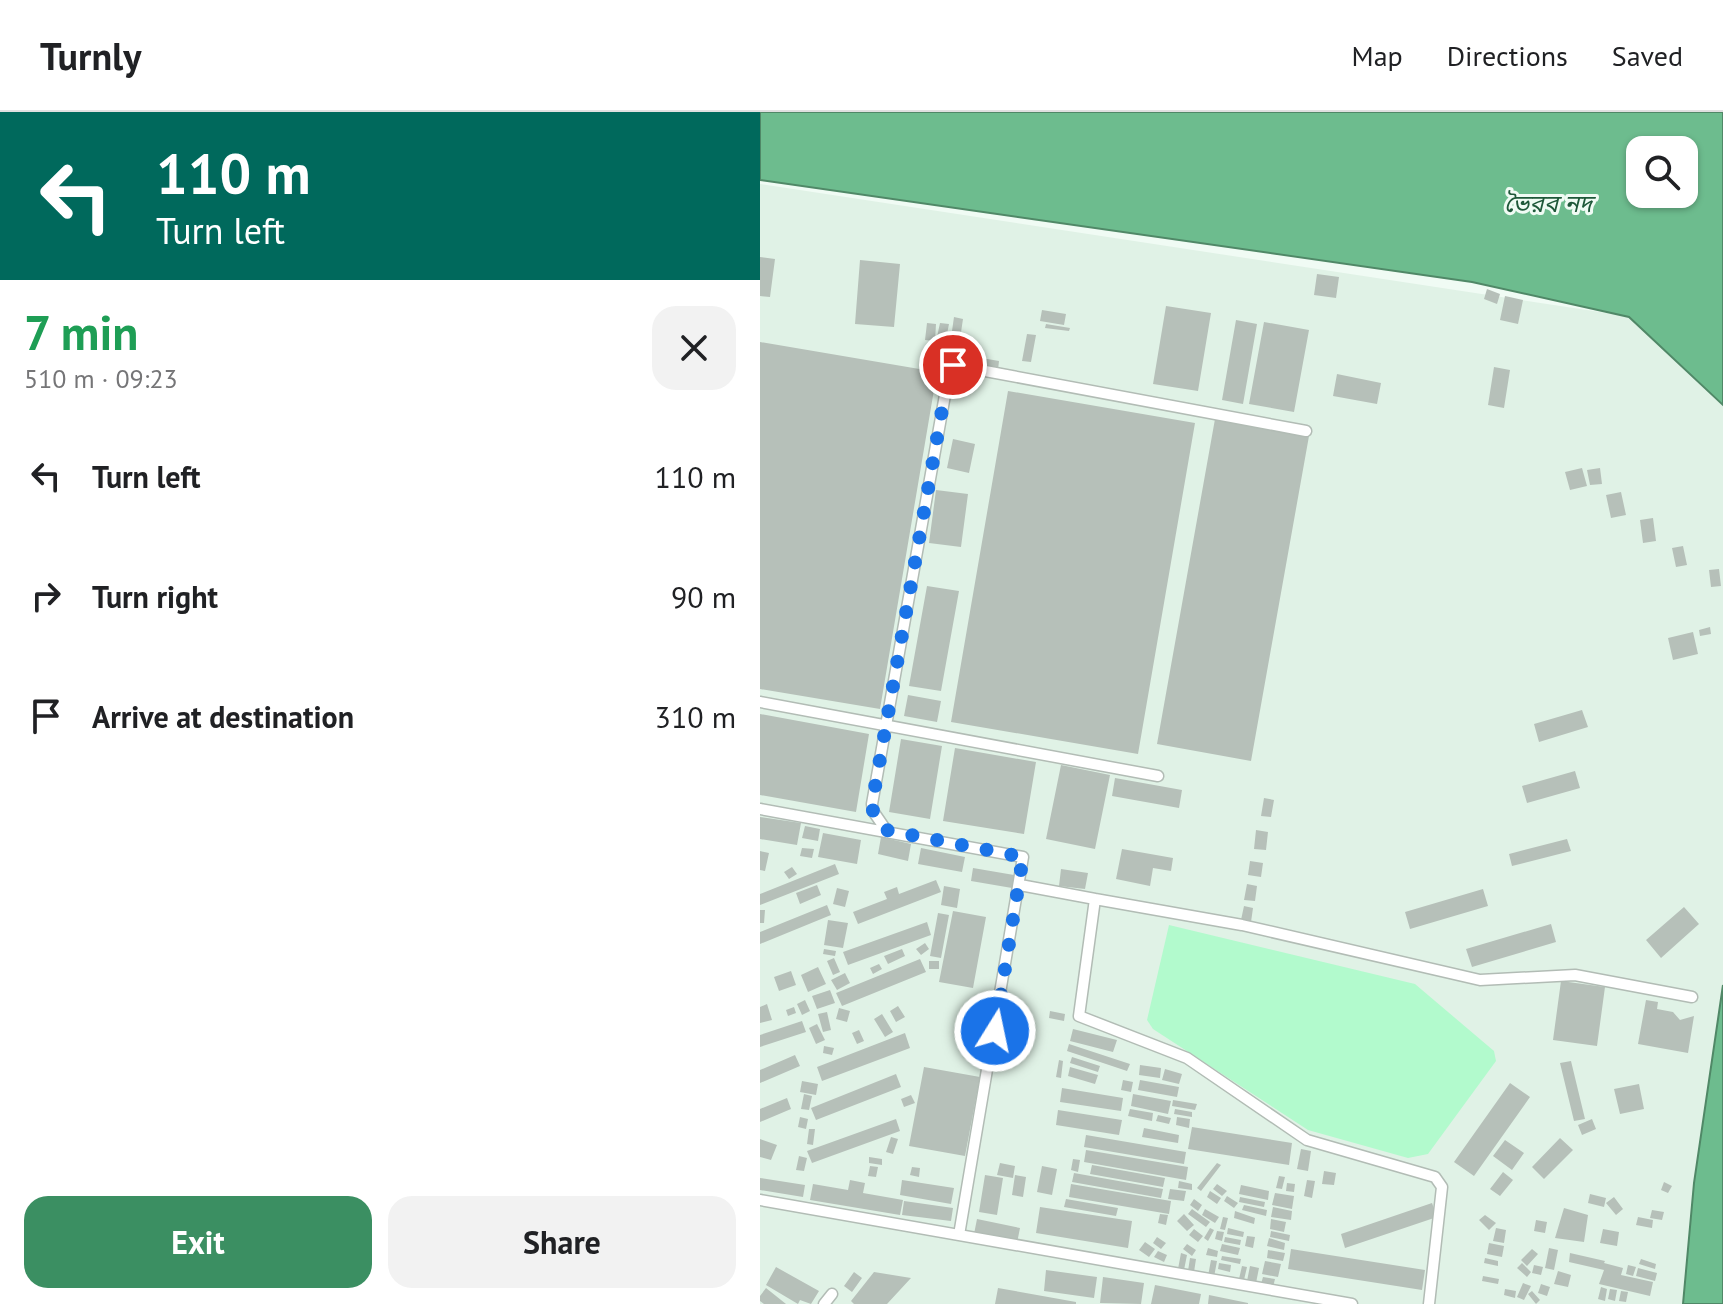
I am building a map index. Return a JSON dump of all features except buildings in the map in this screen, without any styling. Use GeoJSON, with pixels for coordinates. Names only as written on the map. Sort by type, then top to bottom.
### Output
{"type":"FeatureCollection","features":[{"type":"Feature","properties":{"kind":"street"},"geometry":{"type":"LineString","coordinates":[[886,830],[873,811],[872,804],[950,367],[953,365],[1306,431]]}},
{"type":"Feature","properties":{"kind":"street"},"geometry":{"type":"LineString","coordinates":[[760,702],[1158,776]]}},
{"type":"Feature","properties":{"kind":"street"},"geometry":{"type":"LineString","coordinates":[[760,809],[1020,855],[1024,860],[959,1235]]}},
{"type":"Feature","properties":{"kind":"street"},"geometry":{"type":"LineString","coordinates":[[1020,885],[1242,925],[1480,980],[1575,975],[1692,997]]}},
{"type":"Feature","properties":{"kind":"street"},"geometry":{"type":"LineString","coordinates":[[1095,899],[1079,1016],[1187,1058],[1307,1140],[1440,1181],[1442,1187],[1429,1304]]}},
{"type":"Feature","properties":{"kind":"street"},"geometry":{"type":"LineString","coordinates":[[760,1200],[1352,1304]]}},
{"type":"Feature","properties":{"kind":"street"},"geometry":{"type":"LineString","coordinates":[[824,1304],[832,1294]]}},
{"type":"Feature","properties":{"kind":"shaded area"},"geometry":{"type":"Polygon","coordinates":[[[760,184],[1633,317],[1723,405],[1723,985],[1694,1183],[1686,1304],[760,1304],[760,184]]]}},
{"type":"Feature","properties":{"kind":"shaded area"},"geometry":{"type":"Polygon","coordinates":[[[1169,925],[1415,984],[1494,1051],[1496,1061],[1428,1154],[1408,1158],[1308,1130],[1153,1029],[1147,1020],[1169,925]]]}},
{"type":"Feature","properties":{"kind":"water","name":"ভৈরব নদ"},"geometry":{"type":"Polygon","coordinates":[[[760,112],[1723,112],[1723,405],[1629,317],[1472,282],[760,180],[760,112]]]}},
{"type":"Feature","properties":{"kind":"water"},"geometry":{"type":"Polygon","coordinates":[[[1723,985],[1723,1304],[1683,1304],[1694,1183],[1723,985]]]}},
{"type":"Feature","properties":{"kind":"route"},"geometry":{"type":"LineString","coordinates":[[953,365],[949,371],[872,804],[873,811],[886,830],[1023,857],[995,1031]]}}]}
